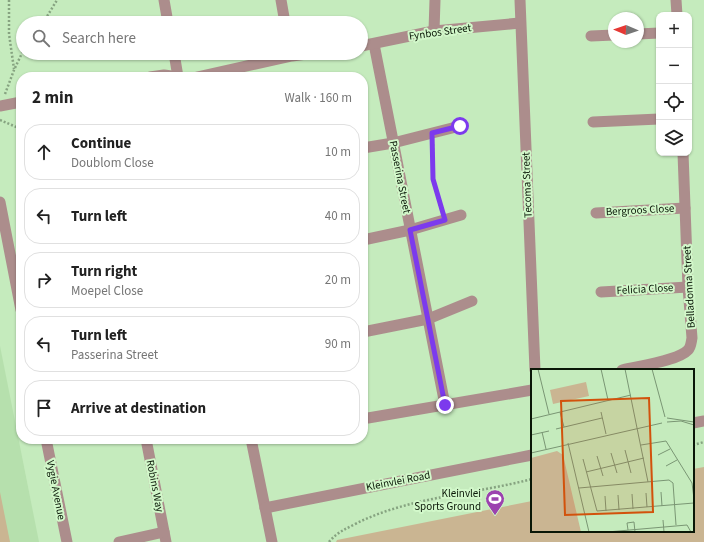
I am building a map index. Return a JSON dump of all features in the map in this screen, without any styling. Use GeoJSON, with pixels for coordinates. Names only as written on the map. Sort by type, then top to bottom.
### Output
{"type":"FeatureCollection","features":[{"type":"Feature","properties":{"kind":"street"},"geometry":{"type":"LineString","coordinates":[[164,0],[167,16]]}},
{"type":"Feature","properties":{"kind":"street"},"geometry":{"type":"LineString","coordinates":[[281,0],[284,16]]}},
{"type":"Feature","properties":{"kind":"street"},"geometry":{"type":"LineString","coordinates":[[434,31],[435,0]]}},
{"type":"Feature","properties":{"kind":"street","name":"Tecoma Street"},"geometry":{"type":"LineString","coordinates":[[520,0],[535,369]]}},
{"type":"Feature","properties":{"kind":"street"},"geometry":{"type":"LineString","coordinates":[[676,0],[677,12]]}},
{"type":"Feature","properties":{"kind":"street","name":"Fynbos Street"},"geometry":{"type":"LineString","coordinates":[[368,45],[434,31],[520,23]]}},
{"type":"Feature","properties":{"kind":"street"},"geometry":{"type":"LineString","coordinates":[[644,34],[656,33]]}},
{"type":"Feature","properties":{"kind":"street"},"geometry":{"type":"LineString","coordinates":[[591,36],[608,35]]}},
{"type":"Feature","properties":{"kind":"street","name":"Passerina Street"},"geometry":{"type":"LineString","coordinates":[[374,44],[445,405]]}},
{"type":"Feature","properties":{"kind":"street"},"geometry":{"type":"LineString","coordinates":[[175,60],[178,72]]}},
{"type":"Feature","properties":{"kind":"street"},"geometry":{"type":"LineString","coordinates":[[219,72],[270,60]]}},
{"type":"Feature","properties":{"kind":"street"},"geometry":{"type":"LineString","coordinates":[[0,106],[16,103]]}},
{"type":"Feature","properties":{"kind":"street"},"geometry":{"type":"LineString","coordinates":[[593,122],[656,119]]}},
{"type":"Feature","properties":{"kind":"street"},"geometry":{"type":"LineString","coordinates":[[368,147],[460,126]]}},
{"type":"Feature","properties":{"kind":"street","name":"Belladonna Street"},"geometry":{"type":"LineString","coordinates":[[627,369],[678,358],[689,349],[692,338],[688,287],[683,156]]}},
{"type":"Feature","properties":{"kind":"street"},"geometry":{"type":"LineString","coordinates":[[0,202],[5,251],[16,292]]}},
{"type":"Feature","properties":{"kind":"street","name":"Bergroos Close"},"geometry":{"type":"LineString","coordinates":[[596,212],[685,208]]}},
{"type":"Feature","properties":{"kind":"street"},"geometry":{"type":"LineString","coordinates":[[368,239],[410,230],[461,215]]}},
{"type":"Feature","properties":{"kind":"street","name":"Felicia Close"},"geometry":{"type":"LineString","coordinates":[[601,292],[688,287]]}},
{"type":"Feature","properties":{"kind":"street"},"geometry":{"type":"LineString","coordinates":[[368,331],[428,319],[472,301]]}},
{"type":"Feature","properties":{"kind":"street"},"geometry":{"type":"LineString","coordinates":[[368,418],[531,390]]}},
{"type":"Feature","properties":{"kind":"street"},"geometry":{"type":"LineString","coordinates":[[694,423],[704,420]]}},
{"type":"Feature","properties":{"kind":"street","name":"Vygie Avenue"},"geometry":{"type":"LineString","coordinates":[[47,444],[67,542]]}},
{"type":"Feature","properties":{"kind":"street","name":"Robins Way"},"geometry":{"type":"LineString","coordinates":[[119,542],[165,537],[147,444]]}},
{"type":"Feature","properties":{"kind":"street"},"geometry":{"type":"LineString","coordinates":[[252,444],[272,542]]}},
{"type":"Feature","properties":{"kind":"street","name":"Kleinvlei Road"},"geometry":{"type":"LineString","coordinates":[[265,508],[531,455]]}},
{"type":"Feature","properties":{"kind":"path"},"geometry":{"type":"LineString","coordinates":[[9,0],[9,34],[14,70]]}},
{"type":"Feature","properties":{"kind":"path"},"geometry":{"type":"LineString","coordinates":[[47,16],[57,0]]}},
{"type":"Feature","properties":{"kind":"path"},"geometry":{"type":"LineString","coordinates":[[0,106],[19,60]]}},
{"type":"Feature","properties":{"kind":"path"},"geometry":{"type":"LineString","coordinates":[[0,120],[16,127]]}},
{"type":"Feature","properties":{"kind":"path"},"geometry":{"type":"LineString","coordinates":[[432,133],[433,179],[445,220]]}},
{"type":"Feature","properties":{"kind":"path"},"geometry":{"type":"LineString","coordinates":[[694,444],[704,442]]}},
{"type":"Feature","properties":{"kind":"path"},"geometry":{"type":"LineString","coordinates":[[329,542],[336,534],[365,519],[386,511],[454,494],[531,479]]}},
{"type":"Feature","properties":{"kind":"shaded area"},"geometry":{"type":"Polygon","coordinates":[[[0,346],[16,426],[16,444],[20,444],[39,542],[0,542],[0,346]]]}},
{"type":"Feature","properties":{"kind":"shaded area","name":"Kleinvlei Sports Ground"},"geometry":{"type":"Polygon","coordinates":[[[704,467],[704,542],[336,542],[337,540],[531,501],[531,532],[694,532],[694,469],[704,467]]]}},
{"type":"Feature","properties":{"kind":"shaded area"},"geometry":{"type":"Polygon","coordinates":[[[0,492],[10,542],[0,542],[0,492]]]}},
{"type":"Feature","properties":{"kind":"place","name":"Kleinvlei Sports Ground"},"geometry":{"type":"Point","coordinates":[495,516]}},
{"type":"Feature","properties":{"kind":"route"},"geometry":{"type":"LineString","coordinates":[[445,405],[410,230],[445,220],[433,179],[432,133],[460,126]]}}]}
